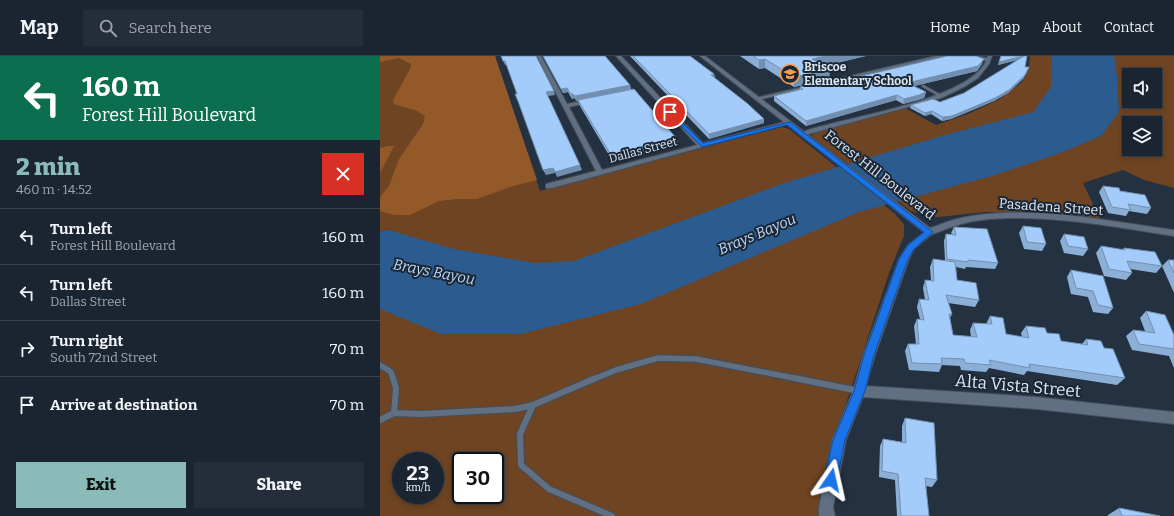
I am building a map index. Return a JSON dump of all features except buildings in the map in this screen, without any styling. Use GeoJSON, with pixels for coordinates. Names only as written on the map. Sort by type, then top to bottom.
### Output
{"type":"FeatureCollection","features":[{"type":"Feature","properties":{"kind":"street"},"geometry":{"type":"LineString","coordinates":[[539,56],[600,172]]}},
{"type":"Feature","properties":{"kind":"street"},"geometry":{"type":"LineString","coordinates":[[618,56],[702,146]]}},
{"type":"Feature","properties":{"kind":"street","name":"Forest Hill Boulevard"},"geometry":{"type":"LineString","coordinates":[[702,56],[929,232],[911,247],[904,259],[869,355],[859,391],[839,440],[826,507],[827,516]]}},
{"type":"Feature","properties":{"kind":"street"},"geometry":{"type":"LineString","coordinates":[[758,98],[943,56]]}},
{"type":"Feature","properties":{"kind":"street"},"geometry":{"type":"LineString","coordinates":[[803,134],[941,96],[960,88],[976,78],[984,70],[990,58],[978,56]]}},
{"type":"Feature","properties":{"kind":"street"},"geometry":{"type":"LineString","coordinates":[[640,91],[648,89]]}},
{"type":"Feature","properties":{"kind":"street"},"geometry":{"type":"LineString","coordinates":[[566,106],[596,100]]}},
{"type":"Feature","properties":{"kind":"street","name":"Dallas Street"},"geometry":{"type":"LineString","coordinates":[[549,186],[788,123]]}},
{"type":"Feature","properties":{"kind":"street","name":"Pasadena Street"},"geometry":{"type":"LineString","coordinates":[[929,232],[946,224],[958,221],[1005,215],[1067,219],[1174,233]]}},
{"type":"Feature","properties":{"kind":"street","name":"Alta Vista Street"},"geometry":{"type":"LineString","coordinates":[[859,391],[1036,403],[1174,418]]}},
{"type":"Feature","properties":{"kind":"lane"},"geometry":{"type":"LineString","coordinates":[[923,86],[941,96]]}},
{"type":"Feature","properties":{"kind":"lane"},"geometry":{"type":"LineString","coordinates":[[380,420],[394,413],[421,414],[515,409],[533,405],[616,370],[658,358],[696,359],[859,391]]}},
{"type":"Feature","properties":{"kind":"lane"},"geometry":{"type":"LineString","coordinates":[[380,365],[391,372],[396,388],[394,413]]}},
{"type":"Feature","properties":{"kind":"lane"},"geometry":{"type":"LineString","coordinates":[[533,405],[520,434],[521,464],[549,489],[612,516]]}},
{"type":"Feature","properties":{"kind":"shaded area"},"geometry":{"type":"Polygon","coordinates":[[[380,56],[495,56],[540,191],[782,127],[789,129],[894,213],[904,224],[904,236],[889,273],[842,416],[829,465],[820,516],[380,516],[380,56]]]}},
{"type":"Feature","properties":{"kind":"shaded area"},"geometry":{"type":"Polygon","coordinates":[[[380,56],[495,56],[537,180],[510,187],[477,199],[439,201],[410,215],[394,215],[380,211],[380,197],[389,186],[399,159],[423,124],[425,116],[417,111],[394,104],[393,100],[410,69],[411,64],[399,58],[380,62],[380,56]]]}},
{"type":"Feature","properties":{"kind":"shaded area"},"geometry":{"type":"Polygon","coordinates":[[[1030,56],[1174,56],[1174,188],[1144,180],[1123,170],[1083,183],[1101,221],[1011,212],[985,212],[939,217],[926,216],[911,211],[811,136],[824,130],[905,108],[936,125],[968,114],[1000,99],[1023,81],[1029,67],[1030,56]]]}},
{"type":"Feature","properties":{"kind":"shaded area"},"geometry":{"type":"Polygon","coordinates":[[[394,146],[380,173],[380,148],[394,146]]]}},
{"type":"Feature","properties":{"kind":"water","name":"Brays Bayou"},"geometry":{"type":"Polygon","coordinates":[[[1052,56],[1114,56],[1117,76],[1119,112],[1101,136],[1063,152],[992,176],[859,212],[641,304],[521,334],[441,334],[380,309],[380,231],[389,230],[454,249],[535,263],[574,261],[784,183],[945,135],[1033,112],[1051,87],[1052,56]]]}},
{"type":"Feature","properties":{"kind":"place","name":"Briscoe Elementary School"},"geometry":{"type":"Point","coordinates":[790,74]}},
{"type":"Feature","properties":{"kind":"route"},"geometry":{"type":"LineString","coordinates":[[670,112],[702,146],[788,123],[929,232],[911,247],[904,259],[869,355],[859,391],[839,440],[831,480]]}}]}
